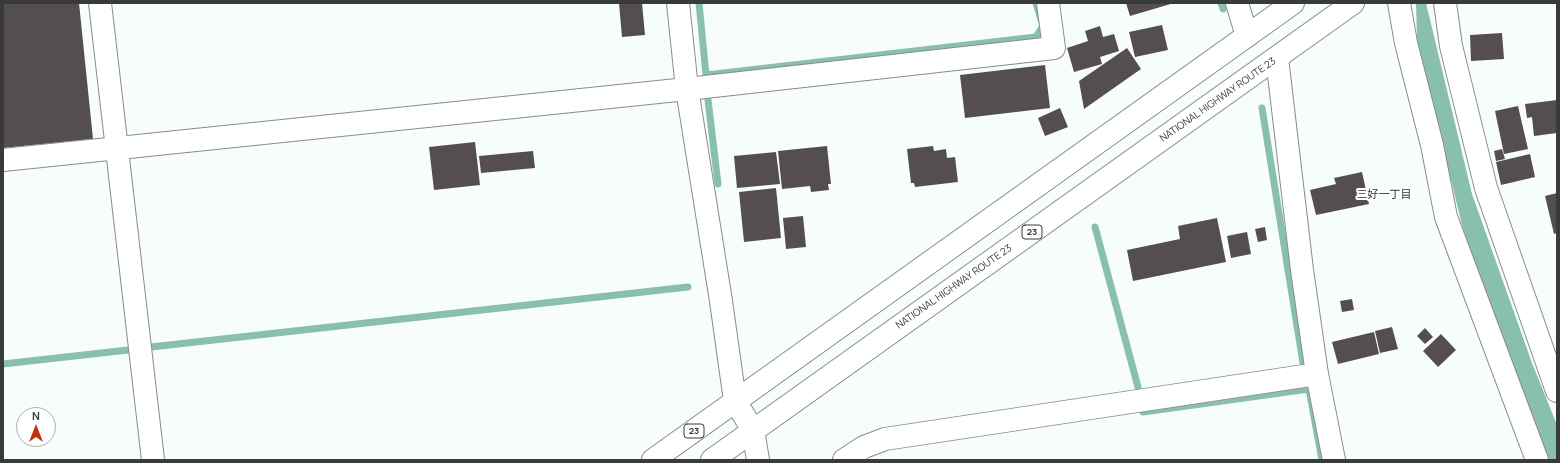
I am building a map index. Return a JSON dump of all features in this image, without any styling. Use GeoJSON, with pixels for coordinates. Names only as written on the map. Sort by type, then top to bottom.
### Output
{"type":"FeatureCollection","features":[{"type":"Feature","properties":{"kind":"main road"},"geometry":{"type":"LineString","coordinates":[[100,3],[153,460]]}},
{"type":"Feature","properties":{"kind":"main road"},"geometry":{"type":"LineString","coordinates":[[678,3],[687,89],[721,301],[735,401],[753,430],[758,460]]}},
{"type":"Feature","properties":{"kind":"main road"},"geometry":{"type":"LineString","coordinates":[[3,160],[687,89],[1054,48],[1048,3]]}},
{"type":"Feature","properties":{"kind":"main road"},"geometry":{"type":"LineString","coordinates":[[1236,3],[1247,36]]}},
{"type":"Feature","properties":{"kind":"main road","name":"23"},"geometry":{"type":"LineString","coordinates":[[653,460],[1293,3]]}},
{"type":"Feature","properties":{"kind":"main road","name":"NATIONAL HIGHWAY ROUTE 23"},"geometry":{"type":"LineString","coordinates":[[712,460],[1353,3]]}},
{"type":"Feature","properties":{"kind":"main road"},"geometry":{"type":"LineString","coordinates":[[1399,3],[1406,43],[1432,145],[1446,217],[1537,460]]}},
{"type":"Feature","properties":{"kind":"main road"},"geometry":{"type":"LineString","coordinates":[[1445,3],[1451,46],[1486,188],[1557,391]]}},
{"type":"Feature","properties":{"kind":"main road"},"geometry":{"type":"LineString","coordinates":[[1277,58],[1302,270],[1318,374],[1334,460]]}},
{"type":"Feature","properties":{"kind":"main road"},"geometry":{"type":"LineString","coordinates":[[844,460],[864,447],[886,439],[1318,374]]}},
{"type":"Feature","properties":{"kind":"shaded area"},"geometry":{"type":"Polygon","coordinates":[[[1416,3],[1426,3],[1472,194],[1532,363],[1557,425],[1557,460],[1548,460],[1496,324],[1462,225],[1417,40],[1416,3]]]}},
{"type":"Feature","properties":{"kind":"building"},"geometry":{"type":"Polygon","coordinates":[[[3,3],[79,3],[93,139],[3,148],[3,3]]]}},
{"type":"Feature","properties":{"kind":"building"},"geometry":{"type":"Polygon","coordinates":[[[619,3],[642,3],[645,35],[622,37],[619,3]]]}},
{"type":"Feature","properties":{"kind":"building"},"geometry":{"type":"Polygon","coordinates":[[[1126,3],[1174,3],[1130,16],[1126,3]]]}},
{"type":"Feature","properties":{"kind":"building"},"geometry":{"type":"Polygon","coordinates":[[[1162,25],[1168,50],[1135,57],[1129,32],[1162,25]]]}},
{"type":"Feature","properties":{"kind":"building"},"geometry":{"type":"Polygon","coordinates":[[[1100,26],[1103,37],[1114,34],[1119,51],[1100,57],[1102,64],[1074,72],[1067,48],[1088,41],[1085,31],[1100,26]]]}},
{"type":"Feature","properties":{"kind":"building"},"geometry":{"type":"Polygon","coordinates":[[[1502,33],[1504,59],[1471,61],[1470,35],[1502,33]]]}},
{"type":"Feature","properties":{"kind":"building"},"geometry":{"type":"Polygon","coordinates":[[[1127,48],[1141,69],[1084,109],[1079,81],[1127,48]]]}},
{"type":"Feature","properties":{"kind":"building"},"geometry":{"type":"Polygon","coordinates":[[[1045,65],[1050,108],[965,118],[960,75],[1045,65]]]}},
{"type":"Feature","properties":{"kind":"building"},"geometry":{"type":"Polygon","coordinates":[[[1557,100],[1557,133],[1534,136],[1532,117],[1527,118],[1525,104],[1557,100]]]}},
{"type":"Feature","properties":{"kind":"building"},"geometry":{"type":"Polygon","coordinates":[[[1518,106],[1528,149],[1504,154],[1495,111],[1518,106]]]}},
{"type":"Feature","properties":{"kind":"building"},"geometry":{"type":"Polygon","coordinates":[[[1060,108],[1068,127],[1045,136],[1038,118],[1060,108]]]}},
{"type":"Feature","properties":{"kind":"building"},"geometry":{"type":"Polygon","coordinates":[[[475,142],[480,185],[434,190],[429,147],[475,142]]]}},
{"type":"Feature","properties":{"kind":"building"},"geometry":{"type":"Polygon","coordinates":[[[827,146],[831,184],[828,184],[829,190],[811,192],[810,186],[782,189],[778,151],[827,146]]]}},
{"type":"Feature","properties":{"kind":"building"},"geometry":{"type":"Polygon","coordinates":[[[933,146],[934,151],[946,149],[947,158],[955,157],[958,182],[915,187],[914,183],[911,183],[907,149],[933,146]]]}},
{"type":"Feature","properties":{"kind":"building"},"geometry":{"type":"Polygon","coordinates":[[[1502,149],[1505,159],[1496,161],[1494,151],[1502,149]]]}},
{"type":"Feature","properties":{"kind":"building"},"geometry":{"type":"Polygon","coordinates":[[[533,151],[535,168],[481,173],[479,156],[533,151]]]}},
{"type":"Feature","properties":{"kind":"building"},"geometry":{"type":"Polygon","coordinates":[[[776,152],[780,184],[737,188],[734,156],[776,152]]]}},
{"type":"Feature","properties":{"kind":"building"},"geometry":{"type":"Polygon","coordinates":[[[1530,154],[1535,177],[1501,185],[1496,162],[1530,154]]]}},
{"type":"Feature","properties":{"kind":"building"},"geometry":{"type":"Polygon","coordinates":[[[1362,172],[1369,204],[1316,215],[1310,190],[1336,184],[1334,178],[1362,172]]]}},
{"type":"Feature","properties":{"kind":"building"},"geometry":{"type":"Polygon","coordinates":[[[776,188],[781,238],[744,242],[739,192],[776,188]]]}},
{"type":"Feature","properties":{"kind":"building"},"geometry":{"type":"Polygon","coordinates":[[[1557,193],[1557,233],[1554,234],[1545,196],[1557,193]]]}},
{"type":"Feature","properties":{"kind":"building"},"geometry":{"type":"Polygon","coordinates":[[[803,216],[806,247],[786,249],[783,218],[803,216]]]}},
{"type":"Feature","properties":{"kind":"building"},"geometry":{"type":"Polygon","coordinates":[[[1217,218],[1226,262],[1133,281],[1127,250],[1180,239],[1178,226],[1217,218]]]}},
{"type":"Feature","properties":{"kind":"building"},"geometry":{"type":"Polygon","coordinates":[[[1265,227],[1267,240],[1258,242],[1255,229],[1265,227]]]}},
{"type":"Feature","properties":{"kind":"building"},"geometry":{"type":"Polygon","coordinates":[[[1247,232],[1251,254],[1231,258],[1227,236],[1247,232]]]}},
{"type":"Feature","properties":{"kind":"building"},"geometry":{"type":"Polygon","coordinates":[[[1352,299],[1354,310],[1342,312],[1340,301],[1352,299]]]}},
{"type":"Feature","properties":{"kind":"building"},"geometry":{"type":"Polygon","coordinates":[[[1392,327],[1398,349],[1380,353],[1375,331],[1392,327]]]}},
{"type":"Feature","properties":{"kind":"building"},"geometry":{"type":"Polygon","coordinates":[[[1425,328],[1433,337],[1425,344],[1417,336],[1425,328]]]}},
{"type":"Feature","properties":{"kind":"building"},"geometry":{"type":"Polygon","coordinates":[[[1374,332],[1379,354],[1338,364],[1332,342],[1374,332]]]}},
{"type":"Feature","properties":{"kind":"building"},"geometry":{"type":"Polygon","coordinates":[[[1441,334],[1456,350],[1438,367],[1423,351],[1441,334]]]}},
{"type":"Feature","properties":{"kind":"waterway"},"geometry":{"type":"LineString","coordinates":[[699,3],[706,75],[1036,37],[1043,26],[1036,3]]}},
{"type":"Feature","properties":{"kind":"waterway"},"geometry":{"type":"LineString","coordinates":[[1221,3],[1223,9]]}},
{"type":"Feature","properties":{"kind":"waterway"},"geometry":{"type":"LineString","coordinates":[[708,100],[718,184]]}},
{"type":"Feature","properties":{"kind":"waterway"},"geometry":{"type":"LineString","coordinates":[[1262,108],[1303,363]]}},
{"type":"Feature","properties":{"kind":"waterway"},"geometry":{"type":"LineString","coordinates":[[1095,227],[1138,387]]}},
{"type":"Feature","properties":{"kind":"waterway"},"geometry":{"type":"LineString","coordinates":[[151,347],[688,287]]}},
{"type":"Feature","properties":{"kind":"waterway"},"geometry":{"type":"LineString","coordinates":[[3,364],[128,350]]}},
{"type":"Feature","properties":{"kind":"waterway"},"geometry":{"type":"LineString","coordinates":[[1143,412],[1309,389],[1322,460]]}},
{"type":"Feature","properties":{"kind":"district","name":"三好一丁目"},"geometry":{"type":"Point","coordinates":[1384,195]}}]}
